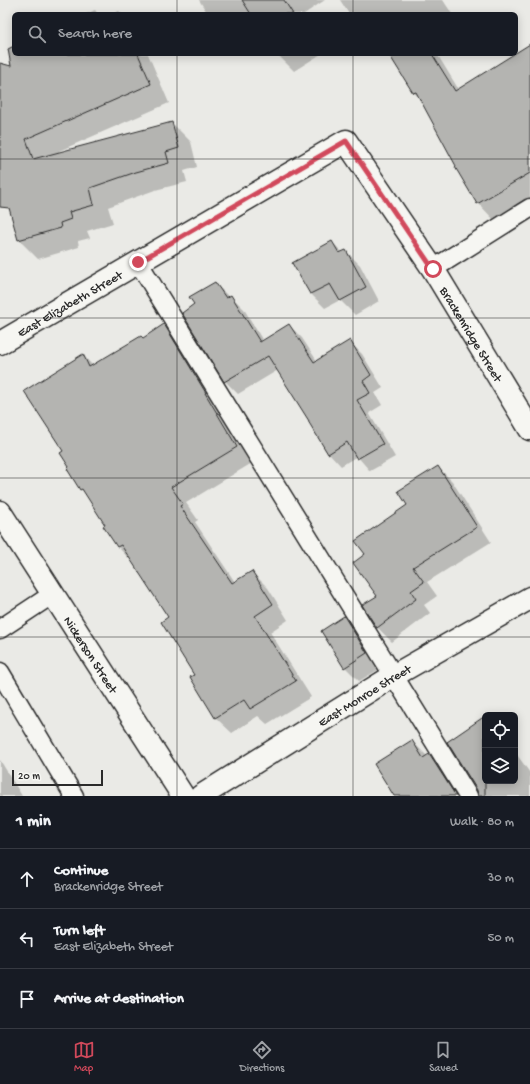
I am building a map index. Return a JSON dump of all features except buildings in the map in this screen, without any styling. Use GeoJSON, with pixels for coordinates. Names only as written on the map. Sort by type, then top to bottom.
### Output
{"type":"FeatureCollection","features":[{"type":"Feature","properties":{"kind":"street","name":"East Elizabeth Street"},"geometry":{"type":"LineString","coordinates":[[0,343],[346,141]]}},
{"type":"Feature","properties":{"kind":"street","name":"Brackenridge Street"},"geometry":{"type":"LineString","coordinates":[[346,141],[433,269],[530,429]]}},
{"type":"Feature","properties":{"kind":"street","name":"Nickerson Street"},"geometry":{"type":"LineString","coordinates":[[0,512],[183,796]]}},
{"type":"Feature","properties":{"kind":"street","name":"East Monroe Street"},"geometry":{"type":"LineString","coordinates":[[201,796],[393,676],[530,598]]}},
{"type":"Feature","properties":{"kind":"lane"},"geometry":{"type":"LineString","coordinates":[[433,269],[530,208]]}},
{"type":"Feature","properties":{"kind":"lane"},"geometry":{"type":"LineString","coordinates":[[138,262],[468,796]]}},
{"type":"Feature","properties":{"kind":"lane"},"geometry":{"type":"LineString","coordinates":[[0,629],[53,594]]}},
{"type":"Feature","properties":{"kind":"lane"},"geometry":{"type":"LineString","coordinates":[[0,672],[74,796]]}},
{"type":"Feature","properties":{"kind":"route"},"geometry":{"type":"LineString","coordinates":[[138,262],[346,141],[433,269]]}}]}
